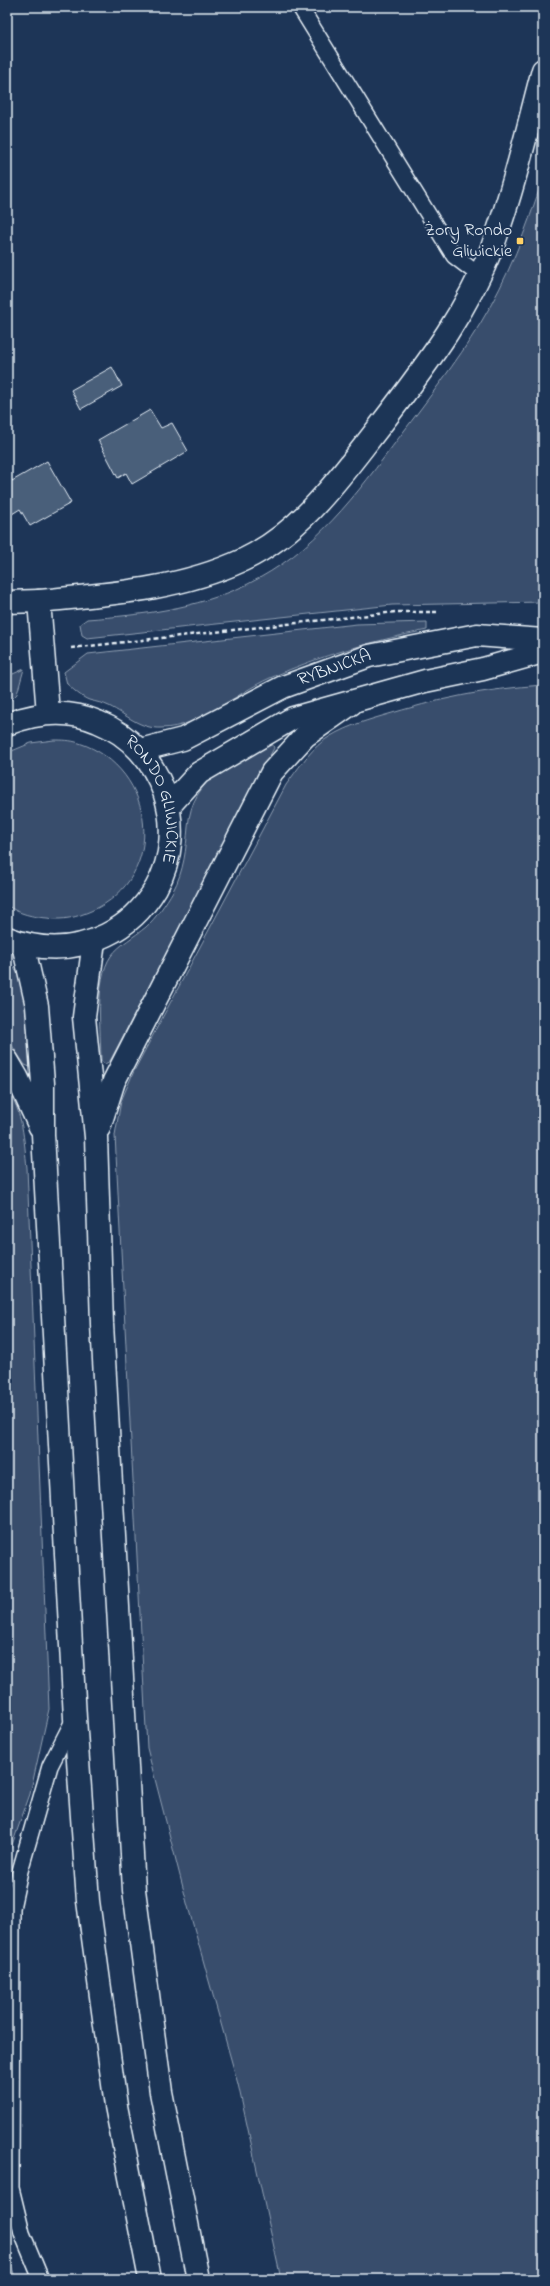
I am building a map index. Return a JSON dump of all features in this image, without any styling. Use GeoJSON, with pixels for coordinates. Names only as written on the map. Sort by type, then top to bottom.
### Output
{"type":"FeatureCollection","features":[{"type":"Feature","properties":{"kind":"main road"},"geometry":{"type":"LineString","coordinates":[[7,602],[39,601],[142,591],[204,575],[244,559],[289,531],[330,490],[411,386],[454,323],[479,275],[499,229],[543,70]]}},
{"type":"Feature","properties":{"kind":"main road"},"geometry":{"type":"LineString","coordinates":[[39,601],[48,713]]}},
{"type":"Feature","properties":{"kind":"main road","name":"RYBNICKA"},"geometry":{"type":"LineString","coordinates":[[140,750],[183,740],[283,687],[369,656],[476,635],[543,640]]}},
{"type":"Feature","properties":{"kind":"main road","name":"RYBNICKA"},"geometry":{"type":"LineString","coordinates":[[169,806],[199,773],[293,718],[351,704],[425,681],[484,669],[543,652]]}},
{"type":"Feature","properties":{"kind":"main road"},"geometry":{"type":"LineString","coordinates":[[96,1137],[114,1081],[272,772],[305,736],[351,704]]}},
{"type":"Feature","properties":{"kind":"main road","name":"RONDO GLIWICKIE"},"geometry":{"type":"LineString","coordinates":[[7,724],[24,717],[48,713],[73,715],[98,721],[121,734],[140,750],[153,768],[163,786],[169,806],[172,830],[170,846],[162,877],[150,898],[134,916],[115,931],[94,941],[70,947],[52,948],[15,941]]}},
{"type":"Feature","properties":{"kind":"main road"},"geometry":{"type":"LineString","coordinates":[[15,941],[37,1006],[43,1083],[43,1134],[75,1718],[89,1909],[116,2106],[150,2279]]}},
{"type":"Feature","properties":{"kind":"main road"},"geometry":{"type":"LineString","coordinates":[[94,941],[84,1017],[96,1137],[102,1324],[134,1890],[161,2092],[198,2279]]}},
{"type":"Feature","properties":{"kind":"main road"},"geometry":{"type":"LineString","coordinates":[[7,1060],[17,1076],[43,1134]]}},
{"type":"Feature","properties":{"kind":"lane"},"geometry":{"type":"LineString","coordinates":[[300,7],[454,256],[479,275]]}},
{"type":"Feature","properties":{"kind":"lane"},"geometry":{"type":"LineString","coordinates":[[42,2279],[22,2233],[11,2188],[12,1908],[20,1871],[50,1766],[75,1718]]}},
{"type":"Feature","properties":{"kind":"path"},"geometry":{"type":"LineString","coordinates":[[70,648],[382,614],[440,612]]}},
{"type":"Feature","properties":{"kind":"path"},"geometry":{"type":"LineString","coordinates":[[7,652],[11,653]]}},
{"type":"Feature","properties":{"kind":"shaded area"},"geometry":{"type":"Polygon","coordinates":[[[543,177],[543,602],[392,605],[87,638],[82,635],[80,624],[87,619],[168,610],[227,593],[246,585],[271,571],[314,539],[367,479],[452,367],[480,324],[490,307],[516,253],[543,177]]]}},
{"type":"Feature","properties":{"kind":"shaded area"},"geometry":{"type":"Polygon","coordinates":[[[427,622],[427,630],[387,639],[308,662],[257,684],[203,716],[175,726],[161,728],[153,728],[140,724],[109,706],[86,699],[67,684],[64,672],[88,654],[357,624],[427,622]]]}},
{"type":"Feature","properties":{"kind":"shaded area"},"geometry":{"type":"Polygon","coordinates":[[[24,669],[17,694],[7,704],[7,670],[13,674],[24,669]]]}},
{"type":"Feature","properties":{"kind":"shaded area"},"geometry":{"type":"Polygon","coordinates":[[[543,685],[543,2279],[281,2279],[238,2084],[187,1903],[147,1748],[115,1135],[121,1101],[134,1071],[286,785],[312,751],[330,736],[344,729],[403,710],[481,692],[543,685]]]}},
{"type":"Feature","properties":{"kind":"shaded area"},"geometry":{"type":"Polygon","coordinates":[[[54,740],[76,742],[105,756],[125,775],[138,798],[144,824],[142,850],[133,874],[116,895],[91,911],[75,917],[64,919],[37,917],[16,911],[7,905],[7,753],[31,743],[54,740]]]}},
{"type":"Feature","properties":{"kind":"shaded area"},"geometry":{"type":"Polygon","coordinates":[[[272,743],[274,748],[110,1061],[105,1064],[101,1061],[100,992],[102,978],[111,956],[123,944],[150,923],[161,910],[173,891],[180,876],[184,860],[191,810],[197,795],[206,783],[229,765],[272,743]]]}},
{"type":"Feature","properties":{"kind":"shaded area"},"geometry":{"type":"Polygon","coordinates":[[[7,958],[21,978],[33,1062],[30,1067],[25,1065],[7,1038],[7,958]]]}},
{"type":"Feature","properties":{"kind":"shaded area"},"geometry":{"type":"Polygon","coordinates":[[[7,1088],[20,1116],[27,1168],[49,1709],[30,1794],[7,1859],[7,1088]]]}},
{"type":"Feature","properties":{"kind":"shaded area"},"geometry":{"type":"Polygon","coordinates":[[[7,2255],[16,2279],[7,2279],[7,2255]]]}},
{"type":"Feature","properties":{"kind":"building"},"geometry":{"type":"Polygon","coordinates":[[[112,367],[122,386],[81,409],[71,390],[112,367]]]}},
{"type":"Feature","properties":{"kind":"building"},"geometry":{"type":"Polygon","coordinates":[[[150,410],[161,428],[172,423],[188,451],[132,484],[126,473],[118,478],[98,440],[150,410]]]}},
{"type":"Feature","properties":{"kind":"building"},"geometry":{"type":"Polygon","coordinates":[[[47,461],[71,503],[30,526],[20,509],[12,514],[7,505],[7,472],[12,481],[47,461]]]}},
{"type":"Feature","properties":{"kind":"place","name":"Żory Rondo Gliwickie"},"geometry":{"type":"Point","coordinates":[520,241]}}]}
